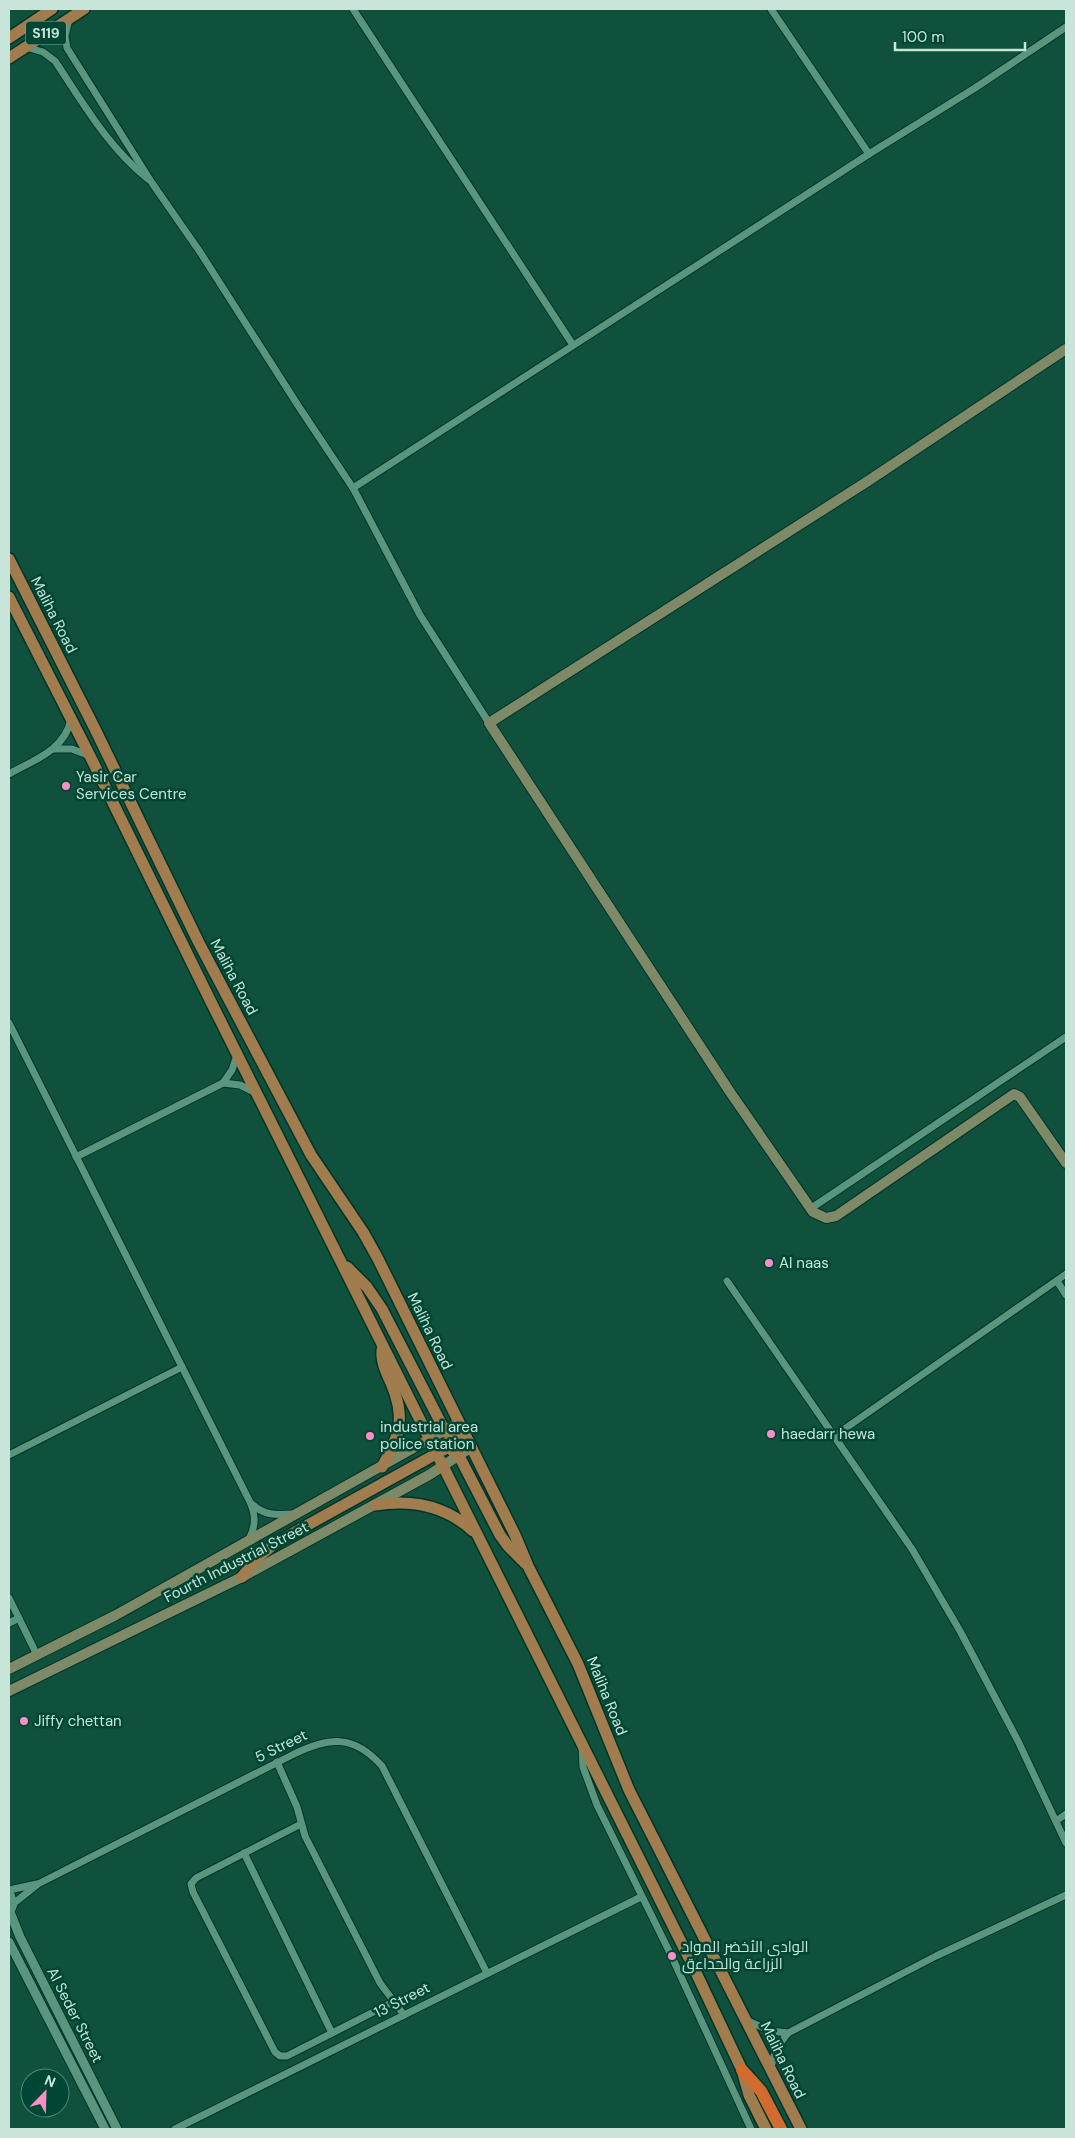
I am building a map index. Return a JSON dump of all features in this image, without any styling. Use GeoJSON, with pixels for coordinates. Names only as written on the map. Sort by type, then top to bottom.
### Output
{"type":"FeatureCollection","features":[{"type":"Feature","properties":{"kind":"highway"},"geometry":{"type":"LineString","coordinates":[[742,2070],[761,2091],[781,2129]]}},
{"type":"Feature","properties":{"kind":"main road","name":"S119"},"geometry":{"type":"LineString","coordinates":[[9,38],[52,9]]}},
{"type":"Feature","properties":{"kind":"main road","name":"S119"},"geometry":{"type":"LineString","coordinates":[[9,58],[82,9]]}},
{"type":"Feature","properties":{"kind":"main road"},"geometry":{"type":"LineString","coordinates":[[1066,349],[868,481],[489,723],[730,1092],[810,1209],[821,1217],[836,1216],[1014,1094],[1020,1097],[1066,1163]]}},
{"type":"Feature","properties":{"kind":"main road","name":"Maliha Road"},"geometry":{"type":"LineString","coordinates":[[9,559],[95,729],[199,943],[308,1149],[363,1232],[377,1257],[458,1423],[456,1445],[470,1448],[515,1535],[528,1566],[578,1664],[629,1790],[801,2129]]}},
{"type":"Feature","properties":{"kind":"main road","name":"Maliha Road"},"geometry":{"type":"LineString","coordinates":[[9,597],[72,719],[237,1055],[691,1962],[742,2070],[750,2096],[766,2129]]}},
{"type":"Feature","properties":{"kind":"main road"},"geometry":{"type":"LineString","coordinates":[[341,1261],[367,1287],[378,1304],[445,1431],[456,1445],[500,1535],[528,1566]]}},
{"type":"Feature","properties":{"kind":"main road"},"geometry":{"type":"LineString","coordinates":[[382,1345],[382,1362],[399,1402],[401,1420],[395,1443],[382,1467]]}},
{"type":"Feature","properties":{"kind":"main road","name":"Fourth Industrial Street"},"geometry":{"type":"LineString","coordinates":[[9,1669],[116,1615],[458,1423]]}},
{"type":"Feature","properties":{"kind":"main road"},"geometry":{"type":"LineString","coordinates":[[430,1439],[456,1445]]}},
{"type":"Feature","properties":{"kind":"main road"},"geometry":{"type":"LineString","coordinates":[[242,1577],[258,1558],[277,1542],[456,1445]]}},
{"type":"Feature","properties":{"kind":"main road"},"geometry":{"type":"LineString","coordinates":[[444,1466],[456,1445]]}},
{"type":"Feature","properties":{"kind":"main road","name":"Fourth Industrial Street"},"geometry":{"type":"LineString","coordinates":[[9,1691],[242,1577],[444,1466]]}},
{"type":"Feature","properties":{"kind":"main road"},"geometry":{"type":"LineString","coordinates":[[375,1505],[401,1502],[426,1505],[464,1522],[477,1535]]}},
{"type":"Feature","properties":{"kind":"street"},"geometry":{"type":"LineString","coordinates":[[353,9],[573,345]]}},
{"type":"Feature","properties":{"kind":"street"},"geometry":{"type":"LineString","coordinates":[[771,9],[870,154]]}},
{"type":"Feature","properties":{"kind":"street"},"geometry":{"type":"LineString","coordinates":[[69,18],[65,36],[67,48],[152,183],[200,252],[353,488],[420,615],[489,723]]}},
{"type":"Feature","properties":{"kind":"street"},"geometry":{"type":"LineString","coordinates":[[353,488],[975,88],[1066,27]]}},
{"type":"Feature","properties":{"kind":"street"},"geometry":{"type":"LineString","coordinates":[[25,47],[43,52],[55,61],[110,142],[132,166],[152,183]]}},
{"type":"Feature","properties":{"kind":"street"},"geometry":{"type":"LineString","coordinates":[[9,774],[54,750],[66,736],[72,719]]}},
{"type":"Feature","properties":{"kind":"street"},"geometry":{"type":"LineString","coordinates":[[54,750],[72,749],[90,756]]}},
{"type":"Feature","properties":{"kind":"street"},"geometry":{"type":"LineString","coordinates":[[9,1023],[250,1502],[255,1516],[249,1539]]}},
{"type":"Feature","properties":{"kind":"street"},"geometry":{"type":"LineString","coordinates":[[810,1209],[1066,1037]]}},
{"type":"Feature","properties":{"kind":"street"},"geometry":{"type":"LineString","coordinates":[[76,1157],[223,1083],[232,1070],[237,1055]]}},
{"type":"Feature","properties":{"kind":"street"},"geometry":{"type":"LineString","coordinates":[[223,1083],[240,1085],[256,1093]]}},
{"type":"Feature","properties":{"kind":"street"},"geometry":{"type":"LineString","coordinates":[[833,1437],[1066,1274]]}},
{"type":"Feature","properties":{"kind":"street"},"geometry":{"type":"LineString","coordinates":[[727,1281],[912,1549],[940,1596],[1018,1741],[1066,1843]]}},
{"type":"Feature","properties":{"kind":"street"},"geometry":{"type":"LineString","coordinates":[[1057,1281],[1066,1295]]}},
{"type":"Feature","properties":{"kind":"street"},"geometry":{"type":"LineString","coordinates":[[9,1455],[182,1367]]}},
{"type":"Feature","properties":{"kind":"street"},"geometry":{"type":"LineString","coordinates":[[250,1502],[260,1511],[270,1515],[294,1514]]}},
{"type":"Feature","properties":{"kind":"street"},"geometry":{"type":"LineString","coordinates":[[9,1598],[37,1655]]}},
{"type":"Feature","properties":{"kind":"street"},"geometry":{"type":"LineString","coordinates":[[9,1623],[19,1618]]}},
{"type":"Feature","properties":{"kind":"street","name":"5 Street"},"geometry":{"type":"LineString","coordinates":[[9,1890],[38,1884],[314,1744],[325,1741],[352,1744],[375,1758],[388,1775],[487,1973]]}},
{"type":"Feature","properties":{"kind":"street"},"geometry":{"type":"LineString","coordinates":[[582,1746],[583,1767],[589,1786],[671,1955],[751,2129]]}},
{"type":"Feature","properties":{"kind":"street"},"geometry":{"type":"LineString","coordinates":[[277,1762],[295,1800],[305,1836],[377,1977],[404,2014]]}},
{"type":"Feature","properties":{"kind":"street"},"geometry":{"type":"LineString","coordinates":[[1056,1821],[1066,1814]]}},
{"type":"Feature","properties":{"kind":"street"},"geometry":{"type":"LineString","coordinates":[[301,1824],[196,1878],[192,1884],[193,1892],[278,2054],[287,2056],[395,2001]]}},
{"type":"Feature","properties":{"kind":"street"},"geometry":{"type":"LineString","coordinates":[[244,1854],[332,2033]]}},
{"type":"Feature","properties":{"kind":"street","name":"5 Street"},"geometry":{"type":"LineString","coordinates":[[11,1910],[38,1884]]}},
{"type":"Feature","properties":{"kind":"street","name":"Al Seder Street"},"geometry":{"type":"LineString","coordinates":[[9,1890],[11,1910],[20,1937],[117,2129]]}},
{"type":"Feature","properties":{"kind":"street"},"geometry":{"type":"LineString","coordinates":[[771,2069],[776,2049],[788,2033],[936,1956],[1066,1895]]}},
{"type":"Feature","properties":{"kind":"street","name":"13 Street"},"geometry":{"type":"LineString","coordinates":[[175,2129],[642,1896]]}},
{"type":"Feature","properties":{"kind":"street","name":"Al Seder Street"},"geometry":{"type":"LineString","coordinates":[[9,1942],[105,2129]]}},
{"type":"Feature","properties":{"kind":"street"},"geometry":{"type":"LineString","coordinates":[[747,2021],[771,2031],[788,2033]]}},
{"type":"Feature","properties":{"kind":"place","name":"Yasir Car Services Centre"},"geometry":{"type":"Point","coordinates":[66,786]}},
{"type":"Feature","properties":{"kind":"place","name":"Al naas"},"geometry":{"type":"Point","coordinates":[769,1263]}},
{"type":"Feature","properties":{"kind":"place","name":"haedarr hewa"},"geometry":{"type":"Point","coordinates":[771,1434]}},
{"type":"Feature","properties":{"kind":"place","name":"industrial area police station"},"geometry":{"type":"Point","coordinates":[370,1436]}},
{"type":"Feature","properties":{"kind":"place","name":"Jiffy chettan"},"geometry":{"type":"Point","coordinates":[24,1721]}},
{"type":"Feature","properties":{"kind":"place","name":"الوادى الأخضر المواد الزراعة والحداءق"},"geometry":{"type":"Point","coordinates":[672,1956]}}]}
